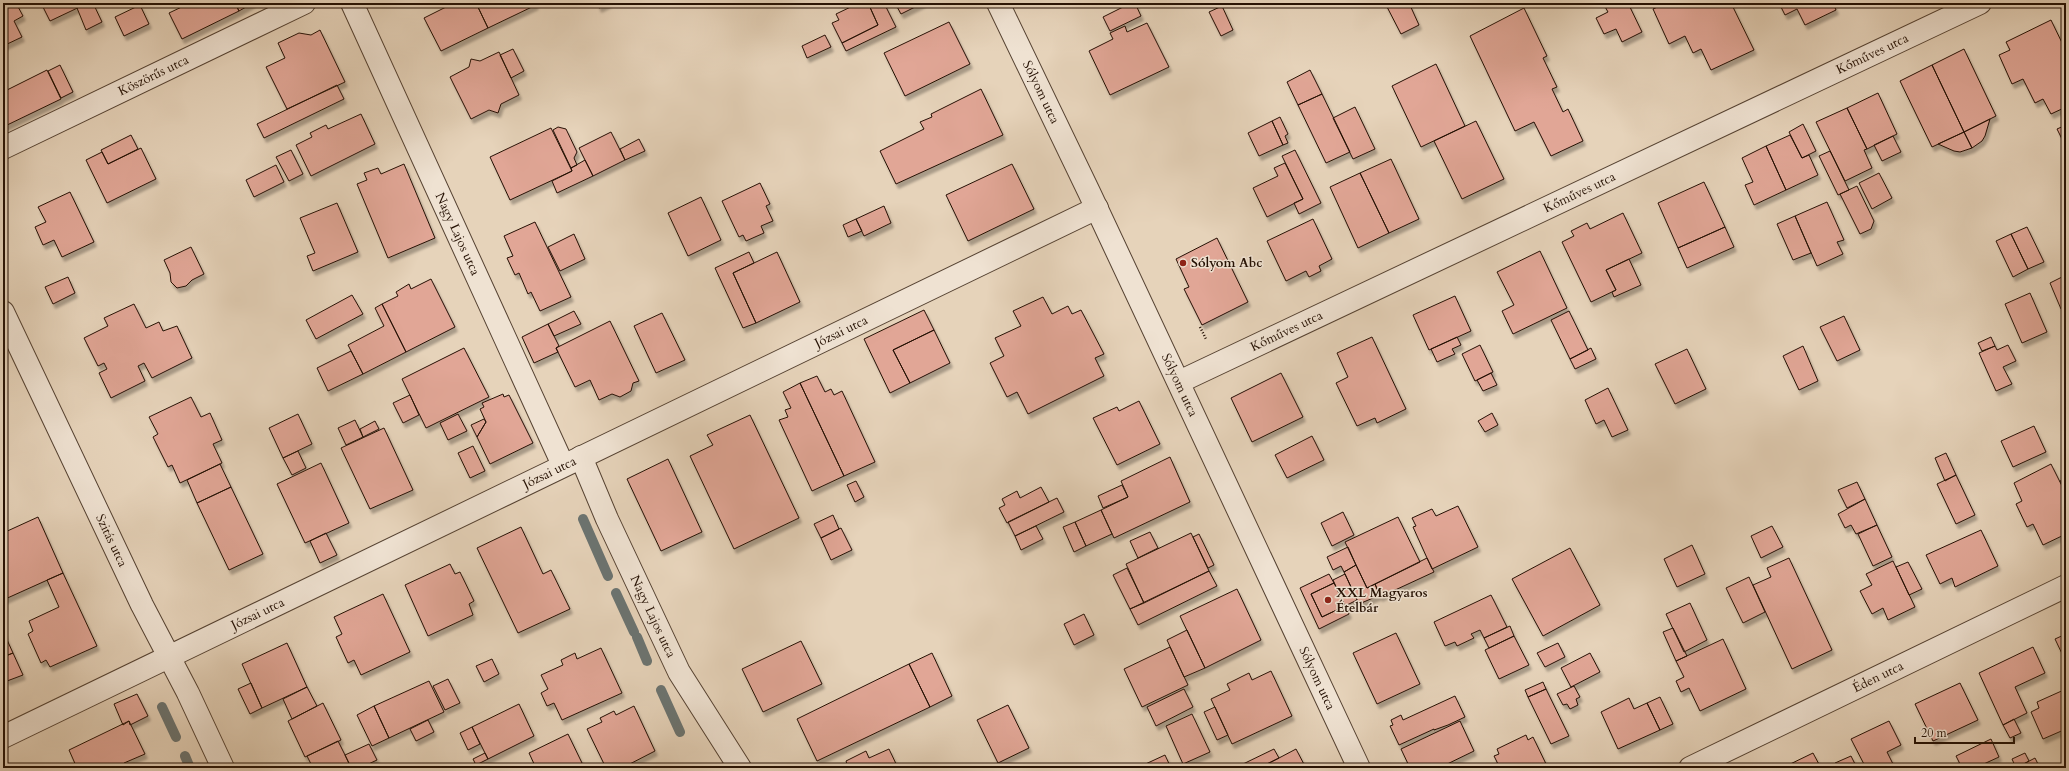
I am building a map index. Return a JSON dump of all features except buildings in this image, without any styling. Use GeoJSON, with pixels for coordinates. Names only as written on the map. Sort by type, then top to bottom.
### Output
{"type":"FeatureCollection","features":[{"type":"Feature","properties":{"kind":"street","name":"Köszörűs utca"},"geometry":{"type":"LineString","coordinates":[[3,148],[304,3]]}},
{"type":"Feature","properties":{"kind":"street","name":"Nagy Lajos utca"},"geometry":{"type":"LineString","coordinates":[[352,3],[572,461],[607,518],[679,672],[740,768]]}},
{"type":"Feature","properties":{"kind":"street","name":"Sólyom utca"},"geometry":{"type":"LineString","coordinates":[[998,3],[1097,208],[1359,768]]}},
{"type":"Feature","properties":{"kind":"street","name":"Kőműves utca"},"geometry":{"type":"LineString","coordinates":[[1179,382],[1980,3]]}},
{"type":"Feature","properties":{"kind":"street","name":"Józsai utca"},"geometry":{"type":"LineString","coordinates":[[3,737],[1097,208]]}},
{"type":"Feature","properties":{"kind":"street","name":"Szitás utca"},"geometry":{"type":"LineString","coordinates":[[3,312],[142,605],[224,768]]}},
{"type":"Feature","properties":{"kind":"street","name":"Éden utca"},"geometry":{"type":"LineString","coordinates":[[1690,768],[2066,586]]}},
{"type":"Feature","properties":{"kind":"path"},"geometry":{"type":"LineString","coordinates":[[1200,326],[1207,342]]}},
{"type":"Feature","properties":{"kind":"waterway"},"geometry":{"type":"LineString","coordinates":[[583,519],[608,576]]}},
{"type":"Feature","properties":{"kind":"waterway"},"geometry":{"type":"LineString","coordinates":[[616,593],[634,632]]}},
{"type":"Feature","properties":{"kind":"waterway"},"geometry":{"type":"LineString","coordinates":[[637,637],[647,661]]}},
{"type":"Feature","properties":{"kind":"waterway"},"geometry":{"type":"LineString","coordinates":[[661,690],[680,732]]}},
{"type":"Feature","properties":{"kind":"waterway"},"geometry":{"type":"LineString","coordinates":[[162,707],[176,737]]}},
{"type":"Feature","properties":{"kind":"waterway"},"geometry":{"type":"LineString","coordinates":[[185,756],[190,768]]}},
{"type":"Feature","properties":{"kind":"place","name":"Sólyom Abc"},"geometry":{"type":"Point","coordinates":[1183,263]}},
{"type":"Feature","properties":{"kind":"place","name":"XXL Magyaros Ételbár"},"geometry":{"type":"Point","coordinates":[1328,600]}}]}
